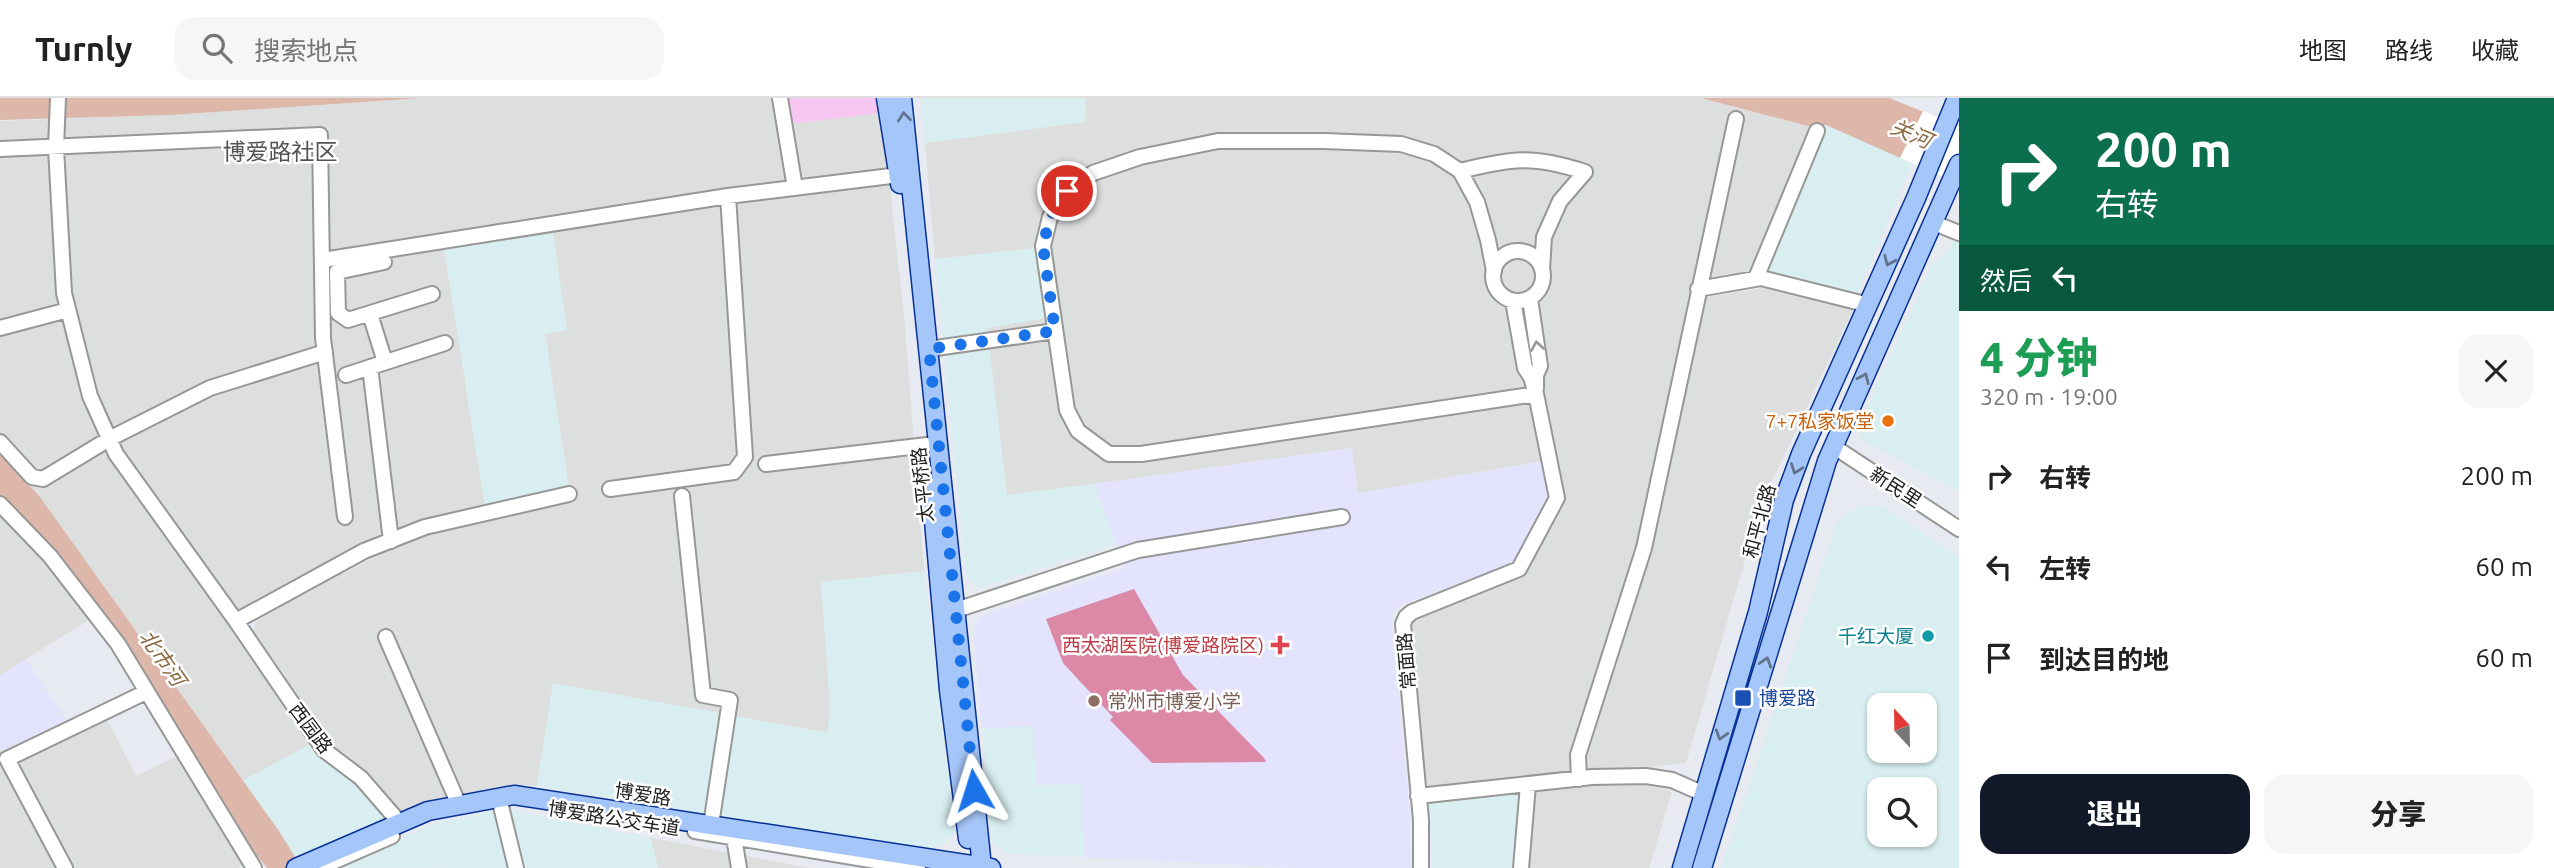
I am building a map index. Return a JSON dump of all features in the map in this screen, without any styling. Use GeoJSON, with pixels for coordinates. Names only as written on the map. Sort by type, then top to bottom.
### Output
{"type":"FeatureCollection","features":[{"type":"Feature","properties":{"kind":"main road"},"geometry":{"type":"LineString","coordinates":[[886,98],[899,175],[949,690],[977,867]]}},
{"type":"Feature","properties":{"kind":"main road","name":"太平桥路"},"geometry":{"type":"LineString","coordinates":[[902,98],[956,610],[977,867]]}},
{"type":"Feature","properties":{"kind":"main road","name":"和平北路"},"geometry":{"type":"LineString","coordinates":[[1682,868],[1758,612],[1784,500],[1801,454],[1955,105]]}},
{"type":"Feature","properties":{"kind":"main road"},"geometry":{"type":"LineString","coordinates":[[1702,868],[1827,461],[1959,164]]}},
{"type":"Feature","properties":{"kind":"main road","name":"博爱路"},"geometry":{"type":"LineString","coordinates":[[316,865],[428,811],[499,801],[514,795],[712,825],[733,833],[829,855],[994,868]]}},
{"type":"Feature","properties":{"kind":"street","name":"西园路"},"geometry":{"type":"LineString","coordinates":[[58,98],[56,148],[64,293],[90,396],[116,454],[236,621],[324,750],[361,778],[400,823]]}},
{"type":"Feature","properties":{"kind":"street"},"geometry":{"type":"LineString","coordinates":[[780,98],[794,188]]}},
{"type":"Feature","properties":{"kind":"street"},"geometry":{"type":"LineString","coordinates":[[1579,779],[1578,755],[1644,548],[1736,119]]}},
{"type":"Feature","properties":{"kind":"street"},"geometry":{"type":"LineString","coordinates":[[1756,278],[1817,131]]}},
{"type":"Feature","properties":{"kind":"street"},"geometry":{"type":"LineString","coordinates":[[0,149],[320,135],[325,352],[345,517]]}},
{"type":"Feature","properties":{"kind":"street"},"geometry":{"type":"LineString","coordinates":[[1460,171],[1493,162],[1526,159],[1554,162],[1585,172],[1560,201],[1544,237],[1541,286],[1530,299],[1513,301],[1495,287],[1488,240],[1476,202],[1460,171],[1434,154],[1401,144],[1217,141],[1140,157],[1094,173],[1067,191],[1050,217],[1043,246],[1067,410],[1078,431],[1109,454],[1141,454],[1536,394]]}},
{"type":"Feature","properties":{"kind":"street"},"geometry":{"type":"LineString","coordinates":[[323,260],[728,196],[899,175]]}},
{"type":"Feature","properties":{"kind":"street"},"geometry":{"type":"LineString","coordinates":[[610,489],[734,472],[745,457],[728,196]]}},
{"type":"Feature","properties":{"kind":"street"},"geometry":{"type":"LineString","coordinates":[[1937,217],[1959,233]]}},
{"type":"Feature","properties":{"kind":"street"},"geometry":{"type":"LineString","coordinates":[[1494,271],[1502,258],[1516,251],[1532,256],[1542,269]]}},
{"type":"Feature","properties":{"kind":"street"},"geometry":{"type":"LineString","coordinates":[[384,262],[337,272],[338,313],[348,320],[432,295]]}},
{"type":"Feature","properties":{"kind":"street"},"geometry":{"type":"LineString","coordinates":[[1698,289],[1756,278],[1869,305]]}},
{"type":"Feature","properties":{"kind":"street"},"geometry":{"type":"LineString","coordinates":[[1530,299],[1540,366],[1536,375],[1536,394]]}},
{"type":"Feature","properties":{"kind":"street"},"geometry":{"type":"LineString","coordinates":[[1513,301],[1525,369],[1531,377],[1536,394]]}},
{"type":"Feature","properties":{"kind":"street"},"geometry":{"type":"LineString","coordinates":[[0,328],[68,310]]}},
{"type":"Feature","properties":{"kind":"street"},"geometry":{"type":"LineString","coordinates":[[370,314],[386,362]]}},
{"type":"Feature","properties":{"kind":"street"},"geometry":{"type":"LineString","coordinates":[[929,349],[1055,331]]}},
{"type":"Feature","properties":{"kind":"street"},"geometry":{"type":"LineString","coordinates":[[346,374],[445,343]]}},
{"type":"Feature","properties":{"kind":"street"},"geometry":{"type":"LineString","coordinates":[[0,442],[32,477],[43,479],[109,439],[210,388],[325,352]]}},
{"type":"Feature","properties":{"kind":"street"},"geometry":{"type":"LineString","coordinates":[[370,367],[391,541]]}},
{"type":"Feature","properties":{"kind":"street","name":"常面路"},"geometry":{"type":"LineString","coordinates":[[1421,868],[1418,796],[1403,624],[1412,612],[1519,569],[1557,498],[1536,394]]}},
{"type":"Feature","properties":{"kind":"street"},"geometry":{"type":"LineString","coordinates":[[766,464],[927,446]]}},
{"type":"Feature","properties":{"kind":"street","name":"新民里"},"geometry":{"type":"LineString","coordinates":[[1833,446],[1959,528]]}},
{"type":"Feature","properties":{"kind":"street"},"geometry":{"type":"LineString","coordinates":[[236,621],[364,551],[425,527],[569,494]]}},
{"type":"Feature","properties":{"kind":"street"},"geometry":{"type":"LineString","coordinates":[[682,496],[704,695],[730,700],[712,825]]}},
{"type":"Feature","properties":{"kind":"street"},"geometry":{"type":"LineString","coordinates":[[0,504],[50,556],[118,644],[254,868]]}},
{"type":"Feature","properties":{"kind":"street"},"geometry":{"type":"LineString","coordinates":[[956,610],[1138,550],[1342,517]]}},
{"type":"Feature","properties":{"kind":"street"},"geometry":{"type":"LineString","coordinates":[[386,637],[459,805]]}},
{"type":"Feature","properties":{"kind":"street"},"geometry":{"type":"LineString","coordinates":[[65,868],[8,759],[146,692]]}},
{"type":"Feature","properties":{"kind":"street"},"geometry":{"type":"LineString","coordinates":[[1418,796],[1579,779],[1646,776],[1672,780],[1704,793]]}},
{"type":"Feature","properties":{"kind":"street"},"geometry":{"type":"LineString","coordinates":[[1521,868],[1528,785]]}},
{"type":"Feature","properties":{"kind":"street"},"geometry":{"type":"LineString","coordinates":[[499,801],[516,868]]}},
{"type":"Feature","properties":{"kind":"street","name":"博爱路公交车道"},"geometry":{"type":"LineString","coordinates":[[316,865],[431,819],[499,801],[733,833]]}},
{"type":"Feature","properties":{"kind":"street"},"geometry":{"type":"LineString","coordinates":[[733,833],[739,868]]}},
{"type":"Feature","properties":{"kind":"street"},"geometry":{"type":"LineString","coordinates":[[829,855],[918,868]]}},
{"type":"Feature","properties":{"kind":"shaded area"},"geometry":{"type":"Polygon","coordinates":[[[422,98],[785,98],[788,124],[882,113],[905,327],[924,571],[821,582],[830,701],[829,733],[553,683],[537,786],[516,784],[432,799],[401,814],[329,747],[298,707],[285,675],[253,632],[256,622],[307,591],[426,532],[569,488],[545,333],[567,329],[552,232],[444,248],[485,507],[426,520],[355,546],[235,613],[112,457],[313,743],[242,781],[40,497],[0,453],[0,121],[171,115],[422,98]]]}},
{"type":"Feature","properties":{"kind":"shaded area"},"geometry":{"type":"Polygon","coordinates":[[[785,98],[878,98],[882,113],[788,124],[785,98]]]}},
{"type":"Feature","properties":{"kind":"shaded area"},"geometry":{"type":"Polygon","coordinates":[[[921,98],[1086,98],[1085,122],[925,143],[921,98]]]}},
{"type":"Feature","properties":{"kind":"shaded area"},"geometry":{"type":"Polygon","coordinates":[[[1086,98],[1701,98],[1812,127],[1756,270],[1693,283],[1641,547],[1576,774],[1423,791],[1407,626],[1411,620],[1525,575],[1563,496],[1557,459],[1357,493],[1351,448],[1007,496],[987,327],[1036,248],[935,259],[925,143],[1085,122],[1086,98]]]}},
{"type":"Feature","properties":{"kind":"shaded area"},"geometry":{"type":"Polygon","coordinates":[[[1826,125],[1912,163],[1856,297],[1756,270],[1812,127],[1826,125]]]}},
{"type":"Feature","properties":{"kind":"shaded area"},"geometry":{"type":"Polygon","coordinates":[[[553,232],[567,330],[545,334],[569,488],[485,507],[444,248],[553,232]]]}},
{"type":"Feature","properties":{"kind":"shaded area"},"geometry":{"type":"Polygon","coordinates":[[[1959,237],[1959,491],[1863,441],[1858,427],[1931,266],[1959,237]]]}},
{"type":"Feature","properties":{"kind":"shaded area"},"geometry":{"type":"Polygon","coordinates":[[[1036,248],[1046,318],[987,328],[1007,495],[1094,484],[1115,544],[979,588],[967,579],[935,259],[1036,248]]]}},
{"type":"Feature","properties":{"kind":"shaded area"},"geometry":{"type":"Polygon","coordinates":[[[1763,288],[1853,310],[1762,502],[1686,763],[1583,774],[1581,759],[1647,550],[1701,298],[1763,288]]]}},
{"type":"Feature","properties":{"kind":"shaded area","name":"西太湖医院(博爱路院区)"},"geometry":{"type":"Polygon","coordinates":[[[1352,448],[1358,493],[1542,462],[1548,499],[1514,563],[1397,606],[1391,615],[1410,814],[1411,868],[1297,868],[1084,857],[1081,784],[1036,785],[1034,726],[982,728],[973,628],[981,616],[1125,568],[1094,484],[1352,448]]]}},
{"type":"Feature","properties":{"kind":"shaded area"},"geometry":{"type":"Polygon","coordinates":[[[0,498],[99,614],[0,675],[0,498]]]}},
{"type":"Feature","properties":{"kind":"shaded area"},"geometry":{"type":"Polygon","coordinates":[[[1865,506],[1883,507],[1959,557],[1959,868],[1721,868],[1836,524],[1849,511],[1865,506]]]}},
{"type":"Feature","properties":{"kind":"shaded area"},"geometry":{"type":"Polygon","coordinates":[[[924,571],[955,832],[947,842],[922,850],[537,786],[553,683],[828,733],[830,701],[821,582],[924,571]]]}},
{"type":"Feature","properties":{"kind":"shaded area"},"geometry":{"type":"Polygon","coordinates":[[[1134,589],[1183,675],[1266,762],[1152,763],[1110,720],[1113,717],[1063,663],[1046,619],[1134,589]]]}},
{"type":"Feature","properties":{"kind":"shaded area"},"geometry":{"type":"Polygon","coordinates":[[[26,660],[67,721],[0,751],[0,675],[26,660]]]}},
{"type":"Feature","properties":{"kind":"shaded area"},"geometry":{"type":"Polygon","coordinates":[[[100,706],[136,776],[190,750],[259,859],[237,868],[0,868],[0,751],[100,706]]]}},
{"type":"Feature","properties":{"kind":"shaded area"},"geometry":{"type":"Polygon","coordinates":[[[1034,726],[1082,784],[1084,857],[1009,854],[993,843],[990,834],[982,728],[1034,726]]]}},
{"type":"Feature","properties":{"kind":"shaded area"},"geometry":{"type":"Polygon","coordinates":[[[313,743],[357,781],[391,820],[297,860],[242,781],[313,743]]]}},
{"type":"Feature","properties":{"kind":"shaded area"},"geometry":{"type":"Polygon","coordinates":[[[1591,780],[1648,785],[1672,792],[1649,868],[1512,868],[1519,790],[1591,780]]]}},
{"type":"Feature","properties":{"kind":"shaded area"},"geometry":{"type":"Polygon","coordinates":[[[1519,790],[1512,868],[1432,868],[1429,799],[1519,790]]]}},
{"type":"Feature","properties":{"kind":"shaded area"},"geometry":{"type":"Polygon","coordinates":[[[506,809],[651,838],[658,868],[519,868],[506,809]]]}},
{"type":"Feature","properties":{"kind":"shaded area"},"geometry":{"type":"Polygon","coordinates":[[[496,810],[510,868],[333,867],[434,824],[496,810]]]}},
{"type":"Feature","properties":{"kind":"shaded area"},"geometry":{"type":"Polygon","coordinates":[[[651,838],[809,868],[658,868],[651,838]]]}},
{"type":"Feature","properties":{"kind":"water"},"geometry":{"type":"Polygon","coordinates":[[[0,98],[422,98],[171,115],[0,120],[0,98]]]}},
{"type":"Feature","properties":{"kind":"water","name":"关河"},"geometry":{"type":"Polygon","coordinates":[[[1701,98],[1889,98],[1959,126],[1959,184],[1826,125],[1812,127],[1701,98]]]}},
{"type":"Feature","properties":{"kind":"water"},"geometry":{"type":"Polygon","coordinates":[[[0,453],[40,497],[279,831],[302,868],[267,868],[251,848],[228,808],[120,643],[0,498],[0,453]]]}},
{"type":"Feature","properties":{"kind":"pier"},"geometry":{"type":"Polygon","coordinates":[[[1923,111],[1959,126],[1959,184],[1900,158],[1923,111]]]}},
{"type":"Feature","properties":{"kind":"place","name":"7+7私家饭堂"},"geometry":{"type":"Point","coordinates":[1888,421]}},
{"type":"Feature","properties":{"kind":"place","name":"千红大厦"},"geometry":{"type":"Point","coordinates":[1928,636]}},
{"type":"Feature","properties":{"kind":"place","name":"西太湖医院(博爱路院区)"},"geometry":{"type":"Point","coordinates":[1280,645]}},
{"type":"Feature","properties":{"kind":"place","name":"博爱路"},"geometry":{"type":"Point","coordinates":[1743,698]}},
{"type":"Feature","properties":{"kind":"place","name":"常州市博爱小学"},"geometry":{"type":"Point","coordinates":[1094,701]}},
{"type":"Feature","properties":{"kind":"district","name":"博爱路社区"},"geometry":{"type":"Point","coordinates":[280,152]}},
{"type":"Feature","properties":{"kind":"route"},"geometry":{"type":"LineString","coordinates":[[974,790],[929,349],[1055,331],[1043,246],[1050,217],[1067,191]]}},
{"type":"Feature","properties":{"kind":"water label","name":"北市河"},"geometry":{"type":"Point","coordinates":[162,658]}}]}
